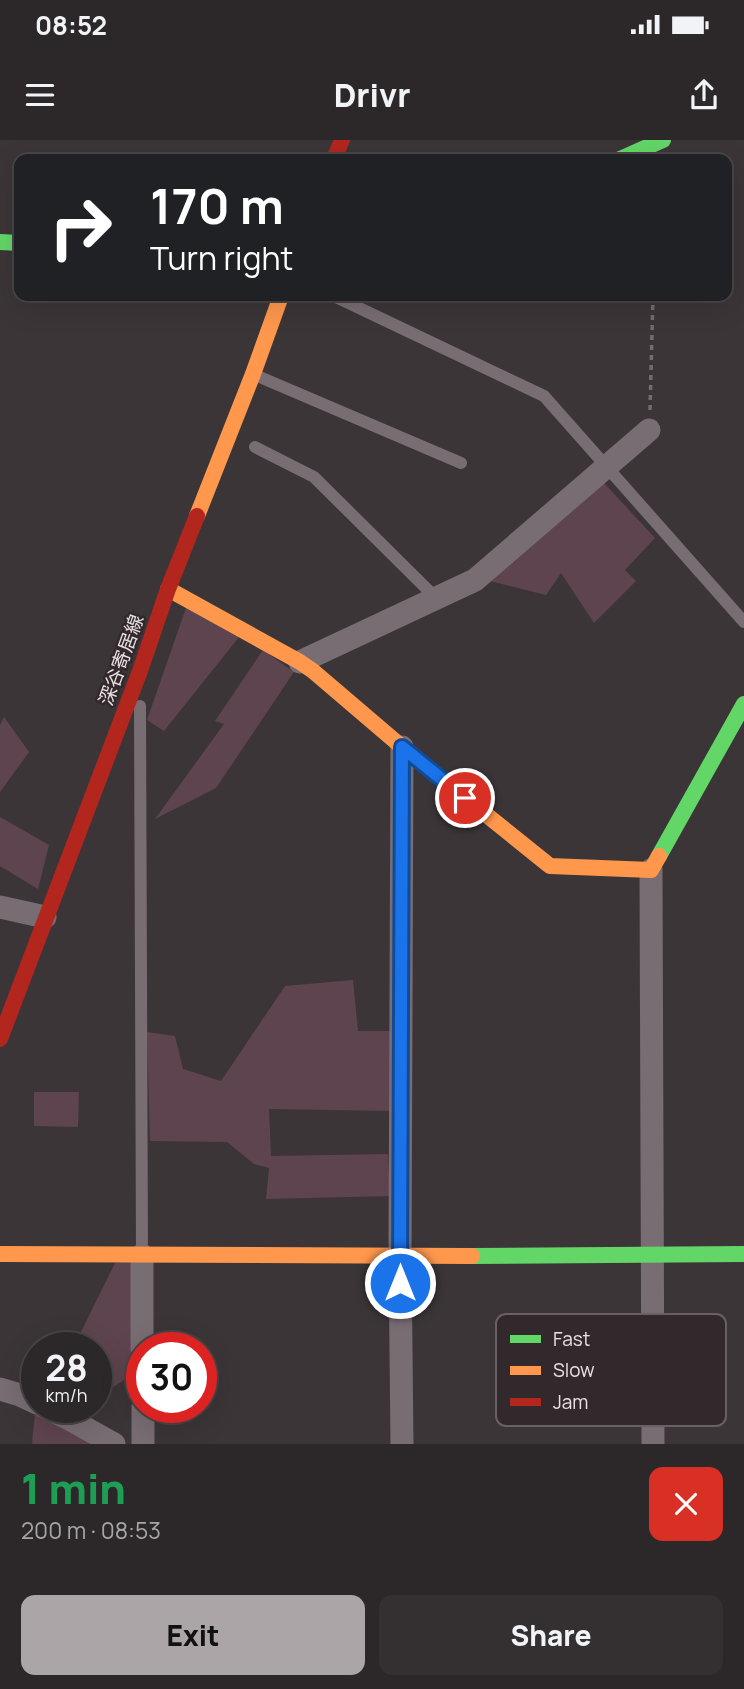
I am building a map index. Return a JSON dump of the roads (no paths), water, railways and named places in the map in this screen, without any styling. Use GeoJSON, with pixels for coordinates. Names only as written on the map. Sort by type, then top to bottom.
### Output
{"type":"FeatureCollection","features":[{"type":"Feature","properties":{"kind":"street"},"geometry":{"type":"LineString","coordinates":[[631,154],[663,140]]}},
{"type":"Feature","properties":{"kind":"street","name":"深谷寄居線"},"geometry":{"type":"LineString","coordinates":[[0,1039],[140,671],[168,589],[232,436],[279,301]]}},
{"type":"Feature","properties":{"kind":"street"},"geometry":{"type":"LineString","coordinates":[[300,662],[475,580],[649,430]]}},
{"type":"Feature","properties":{"kind":"street"},"geometry":{"type":"LineString","coordinates":[[168,589],[313,671],[402,747],[550,866],[651,870]]}},
{"type":"Feature","properties":{"kind":"street"},"geometry":{"type":"LineString","coordinates":[[654,1314],[651,870],[744,704]]}},
{"type":"Feature","properties":{"kind":"street"},"geometry":{"type":"LineString","coordinates":[[402,747],[402,1444]]}},
{"type":"Feature","properties":{"kind":"street"},"geometry":{"type":"LineString","coordinates":[[0,907],[45,917]]}},
{"type":"Feature","properties":{"kind":"street"},"geometry":{"type":"LineString","coordinates":[[0,1254],[744,1254]]}},
{"type":"Feature","properties":{"kind":"street"},"geometry":{"type":"LineString","coordinates":[[142,1255],[142,1332]]}},
{"type":"Feature","properties":{"kind":"street"},"geometry":{"type":"LineString","coordinates":[[0,1389],[21,1395]]}},
{"type":"Feature","properties":{"kind":"street"},"geometry":{"type":"LineString","coordinates":[[76,1423],[114,1444]]}},
{"type":"Feature","properties":{"kind":"street"},"geometry":{"type":"LineString","coordinates":[[143,1423],[143,1444]]}},
{"type":"Feature","properties":{"kind":"street"},"geometry":{"type":"LineString","coordinates":[[653,1426],[653,1444]]}},
{"type":"Feature","properties":{"kind":"lane"},"geometry":{"type":"LineString","coordinates":[[344,301],[544,396],[744,622]]}},
{"type":"Feature","properties":{"kind":"lane"},"geometry":{"type":"LineString","coordinates":[[253,374],[461,463]]}},
{"type":"Feature","properties":{"kind":"lane"},"geometry":{"type":"LineString","coordinates":[[255,447],[314,477],[436,598]]}},
{"type":"Feature","properties":{"kind":"lane"},"geometry":{"type":"LineString","coordinates":[[140,671],[142,1255]]}}]}
